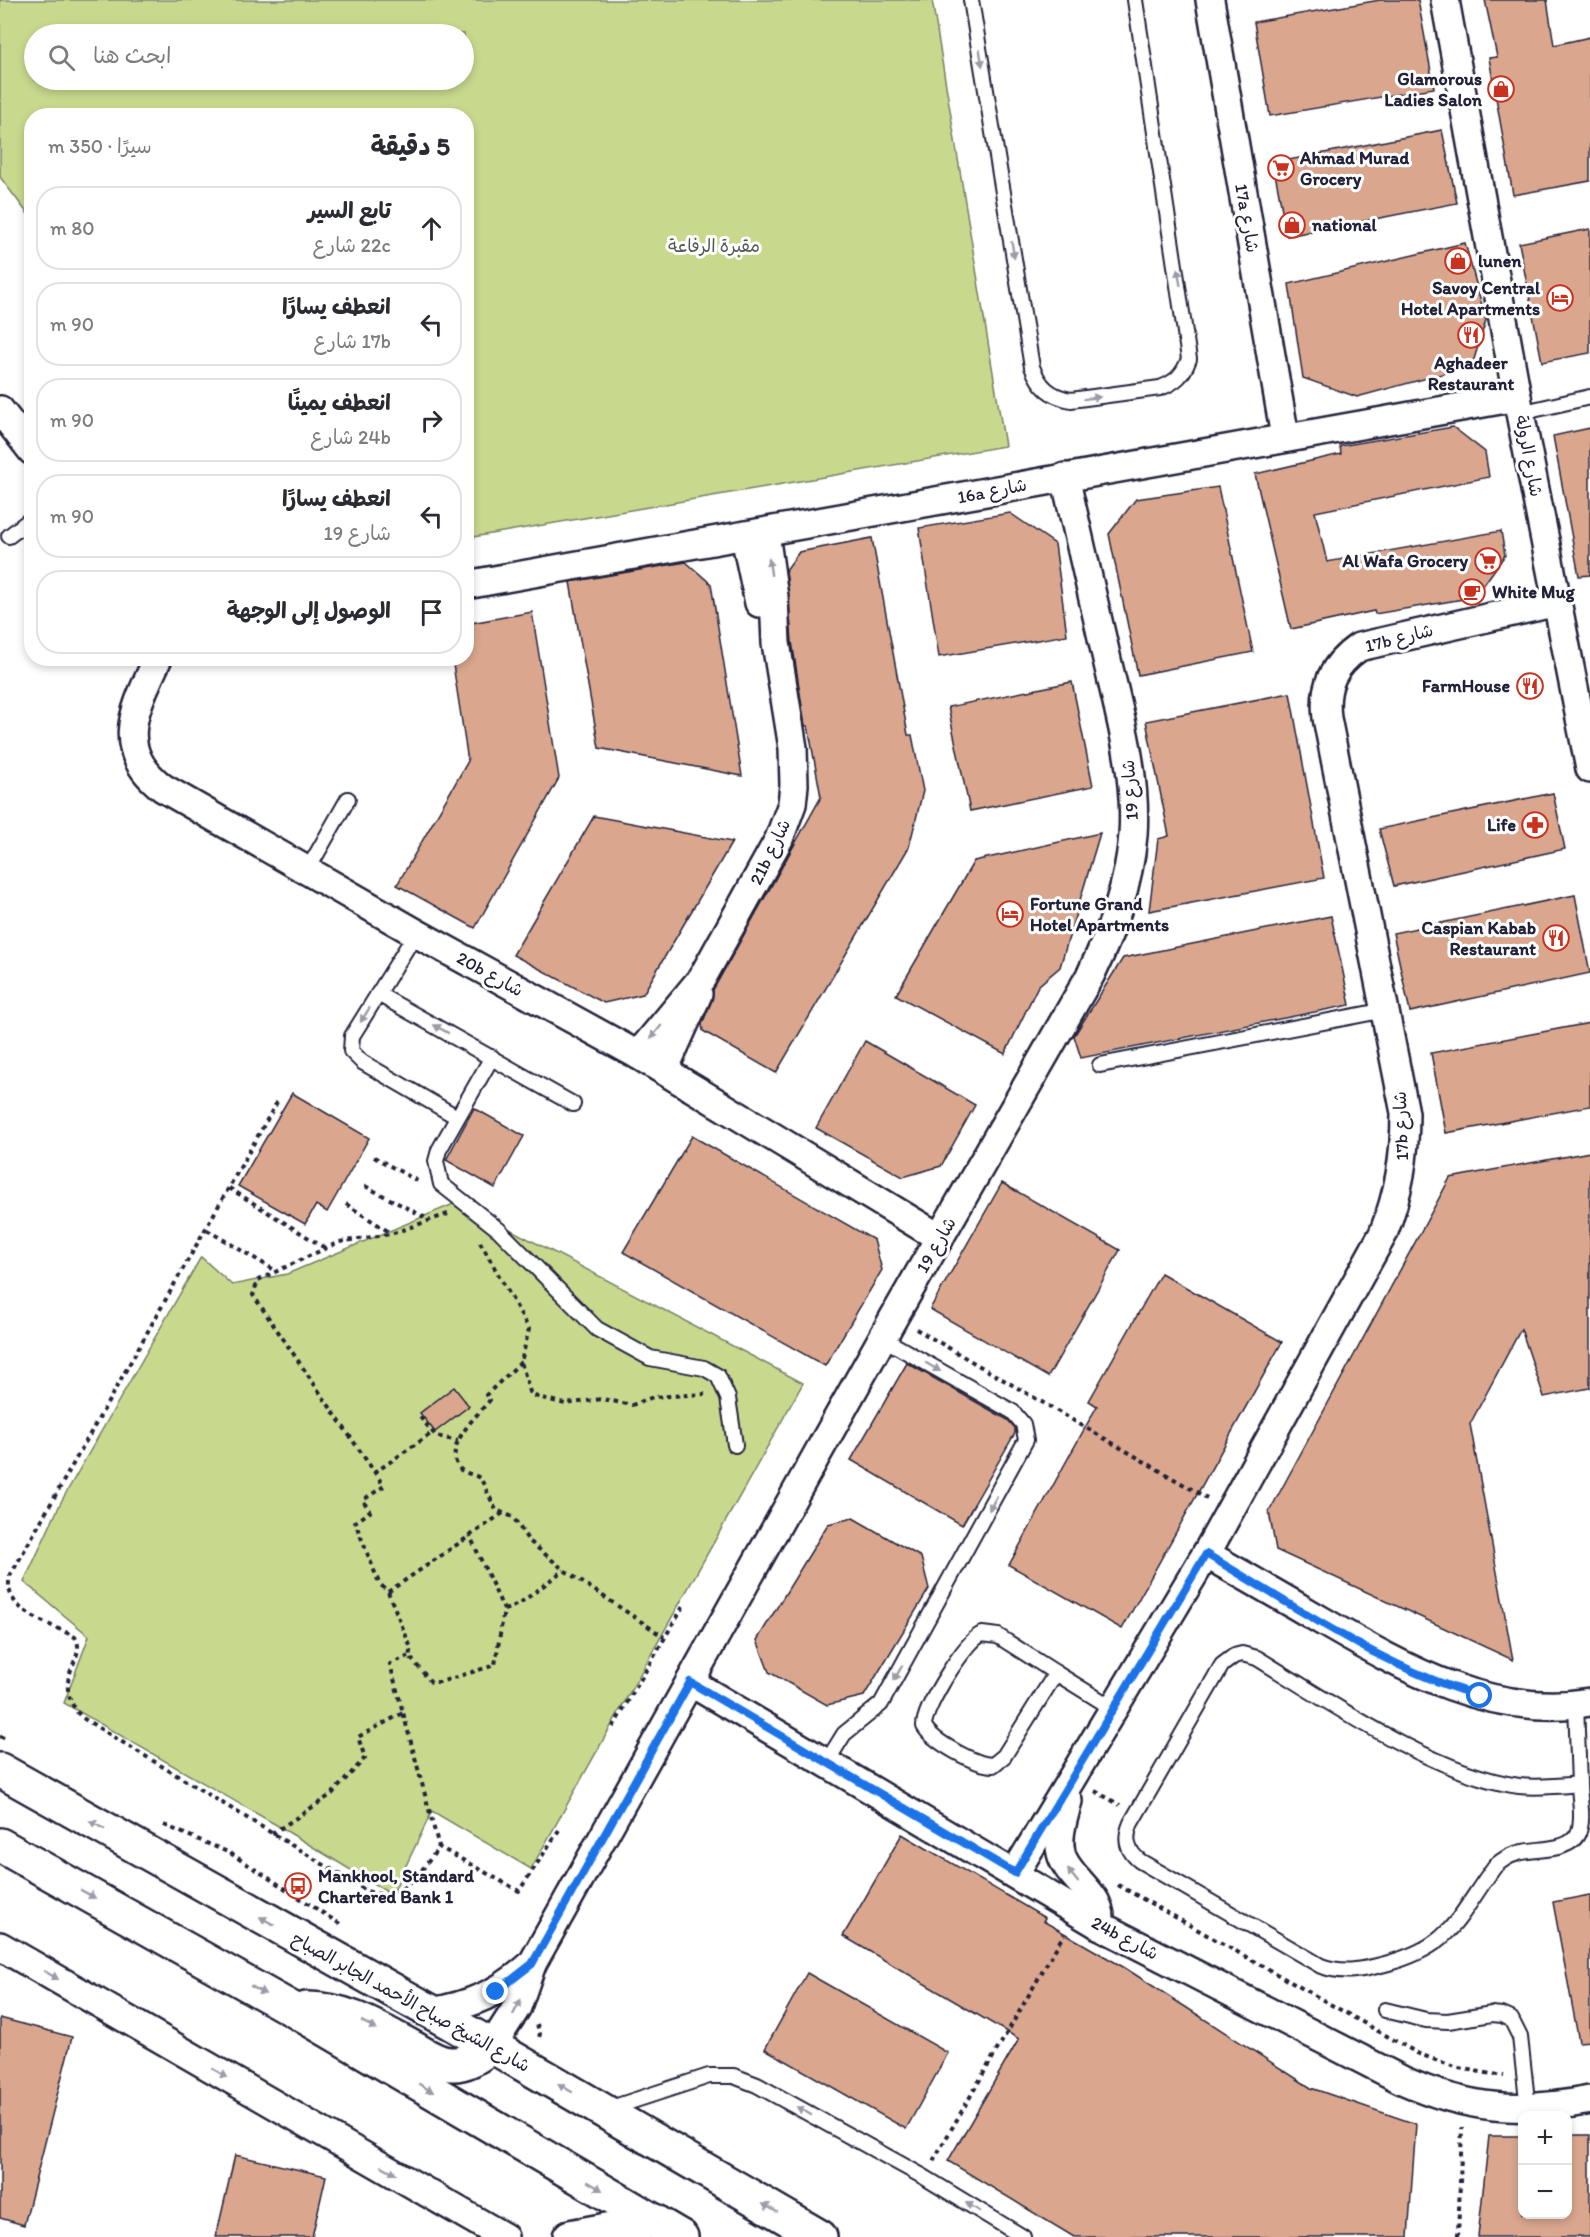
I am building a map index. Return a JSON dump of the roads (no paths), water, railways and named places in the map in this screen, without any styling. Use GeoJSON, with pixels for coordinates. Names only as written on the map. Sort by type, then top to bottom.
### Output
{"type":"FeatureCollection","features":[{"type":"Feature","properties":{"kind":"main road","name":"شارع الشيخ صباح الأحمد الجابر الصباح"},"geometry":{"type":"LineString","coordinates":[[5,1756],[430,2012],[820,2237]]}},
{"type":"Feature","properties":{"kind":"main road"},"geometry":{"type":"LineString","coordinates":[[0,1845],[292,2009],[668,2229]]}},
{"type":"Feature","properties":{"kind":"main road"},"geometry":{"type":"LineString","coordinates":[[292,2009],[310,2009],[346,2015],[439,2062],[450,2064],[472,2060],[492,2046]]}},
{"type":"Feature","properties":{"kind":"main road"},"geometry":{"type":"LineString","coordinates":[[570,2237],[668,2229]]}},
{"type":"Feature","properties":{"kind":"street","name":"17a شارع"},"geometry":{"type":"LineString","coordinates":[[1210,0],[1284,437]]}},
{"type":"Feature","properties":{"kind":"street","name":"شارع الرولة"},"geometry":{"type":"LineString","coordinates":[[1445,0],[1519,405],[1590,769]]}},
{"type":"Feature","properties":{"kind":"street","name":"16a شارع"},"geometry":{"type":"LineString","coordinates":[[474,584],[755,535],[1284,437],[1519,405]]}},
{"type":"Feature","properties":{"kind":"street"},"geometry":{"type":"LineString","coordinates":[[0,410],[24,441]]}},
{"type":"Feature","properties":{"kind":"street","name":"شارع 19"},"geometry":{"type":"LineString","coordinates":[[492,2046],[517,2007],[532,1964],[888,1328],[1091,974],[1112,930],[1126,883],[1133,835],[1132,786],[1125,737],[1065,477]]}},
{"type":"Feature","properties":{"kind":"street","name":"21b شارع"},"geometry":{"type":"LineString","coordinates":[[638,1055],[702,978],[779,839],[792,804],[793,748],[776,643],[774,597],[755,535]]}},
{"type":"Feature","properties":{"kind":"street","name":"17b شارع"},"geometry":{"type":"LineString","coordinates":[[1015,1873],[1073,1780],[1230,1511],[1383,1234],[1402,1175],[1405,1113],[1327,718],[1325,701],[1334,669],[1359,647],[1557,602]]}},
{"type":"Feature","properties":{"kind":"street","name":"20b شارع"},"geometry":{"type":"LineString","coordinates":[[155,666],[133,716],[131,733],[140,765],[150,778],[163,788],[416,933],[664,1070],[940,1238]]}},
{"type":"Feature","properties":{"kind":"street","name":"21b شارع"},"geometry":{"type":"LineString","coordinates":[[664,1070],[690,1016],[702,978]]}},
{"type":"Feature","properties":{"kind":"street"},"geometry":{"type":"LineString","coordinates":[[1206,1554],[1390,1660],[1434,1681],[1504,1700],[1552,1705],[1583,1703]]}},
{"type":"Feature","properties":{"kind":"street","name":"24b شارع"},"geometry":{"type":"LineString","coordinates":[[690,1682],[1088,1918],[1432,2094],[1463,2103],[1496,2108],[1528,2109],[1590,2100]]}},
{"type":"Feature","properties":{"kind":"street","name":"17b شارع"},"geometry":{"type":"LineString","coordinates":[[1073,1780],[1060,1831],[1061,1854],[1071,1875],[1097,1904],[1101,1918],[1088,1918]]}},
{"type":"Feature","properties":{"kind":"street"},"geometry":{"type":"LineString","coordinates":[[0,1946],[504,2237]]}},
{"type":"Feature","properties":{"kind":"street","name":"شارع 19"},"geometry":{"type":"LineString","coordinates":[[430,2012],[453,2009],[485,1997],[515,1980],[532,1964]]}},
{"type":"Feature","properties":{"kind":"lane"},"geometry":{"type":"LineString","coordinates":[[971,0],[1032,367],[1037,380],[1046,390],[1058,398],[1071,400],[1160,388],[1174,383],[1184,373],[1189,359],[1135,0]]}},
{"type":"Feature","properties":{"kind":"lane"},"geometry":{"type":"LineString","coordinates":[[1519,405],[1590,398]]}},
{"type":"Feature","properties":{"kind":"lane"},"geometry":{"type":"LineString","coordinates":[[9,536],[24,524]]}},
{"type":"Feature","properties":{"kind":"lane"},"geometry":{"type":"LineString","coordinates":[[307,871],[348,799]]}},
{"type":"Feature","properties":{"kind":"lane"},"geometry":{"type":"LineString","coordinates":[[416,933],[352,1035],[351,1051],[355,1057],[457,1117]]}},
{"type":"Feature","properties":{"kind":"lane"},"geometry":{"type":"LineString","coordinates":[[378,994],[573,1104]]}},
{"type":"Feature","properties":{"kind":"lane"},"geometry":{"type":"LineString","coordinates":[[1100,1065],[1386,1010]]}},
{"type":"Feature","properties":{"kind":"lane"},"geometry":{"type":"LineString","coordinates":[[492,1057],[457,1117],[435,1161],[441,1184],[499,1230],[597,1329],[650,1358],[704,1368],[718,1376],[728,1398],[735,1445]]}},
{"type":"Feature","properties":{"kind":"lane"},"geometry":{"type":"LineString","coordinates":[[826,1763],[850,1728],[881,1704],[1026,1440],[1023,1424],[1013,1412],[888,1328]]}},
{"type":"Feature","properties":{"kind":"lane"},"geometry":{"type":"LineString","coordinates":[[1056,1673],[1004,1756],[993,1765],[978,1762],[933,1738],[924,1726],[927,1711],[968,1644],[982,1634],[998,1636],[1114,1709]]}},
{"type":"Feature","properties":{"kind":"lane"},"geometry":{"type":"LineString","coordinates":[[1579,1784],[1519,1786],[1461,1771],[1343,1711],[1257,1658],[1242,1654],[1234,1656],[1222,1665],[1136,1814],[1127,1832],[1126,1840],[1134,1856],[1140,1861],[1321,1966],[1353,1971],[1411,1956],[1439,1941],[1451,1930],[1494,1866],[1503,1859],[1524,1851],[1570,1843],[1579,1830],[1583,1703]]}},
{"type":"Feature","properties":{"kind":"lane"},"geometry":{"type":"LineString","coordinates":[[1385,2010],[1405,2017],[1448,2021],[1502,2015],[1517,2027],[1528,2109]]}},
{"type":"Feature","properties":{"kind":"lane"},"geometry":{"type":"LineString","coordinates":[[604,2111],[709,2076],[734,2076],[757,2085],[924,2177],[1023,2237]]}},
{"type":"Feature","properties":{"kind":"place","name":"Glamorous Ladies Salon"},"geometry":{"type":"Point","coordinates":[1501,89]}},
{"type":"Feature","properties":{"kind":"place","name":"Ahmad Murad Grocery"},"geometry":{"type":"Point","coordinates":[1281,168]}},
{"type":"Feature","properties":{"kind":"place","name":"national"},"geometry":{"type":"Point","coordinates":[1292,225]}},
{"type":"Feature","properties":{"kind":"place","name":"lunen"},"geometry":{"type":"Point","coordinates":[1458,261]}},
{"type":"Feature","properties":{"kind":"place","name":"Savoy Central Hotel Apartments"},"geometry":{"type":"Point","coordinates":[1560,298]}},
{"type":"Feature","properties":{"kind":"place","name":"Aghadeer Restaurant"},"geometry":{"type":"Point","coordinates":[1471,335]}},
{"type":"Feature","properties":{"kind":"place","name":"Al Wafa Grocery"},"geometry":{"type":"Point","coordinates":[1488,561]}},
{"type":"Feature","properties":{"kind":"place","name":"White Mug"},"geometry":{"type":"Point","coordinates":[1472,592]}},
{"type":"Feature","properties":{"kind":"place","name":"FarmHouse"},"geometry":{"type":"Point","coordinates":[1530,686]}},
{"type":"Feature","properties":{"kind":"place","name":"Life"},"geometry":{"type":"Point","coordinates":[1535,825]}},
{"type":"Feature","properties":{"kind":"place","name":"Fortune Grand Hotel Apartments"},"geometry":{"type":"Point","coordinates":[1010,914]}},
{"type":"Feature","properties":{"kind":"place","name":"Caspian Kabab Restaurant"},"geometry":{"type":"Point","coordinates":[1556,938]}},
{"type":"Feature","properties":{"kind":"place","name":"Mankhool, Standard Chartered Bank 1"},"geometry":{"type":"Point","coordinates":[298,1886]}},
{"type":"Feature","properties":{"kind":"park label","name":"مقبرة الرفاعة"},"geometry":{"type":"Point","coordinates":[714,246]}}]}
